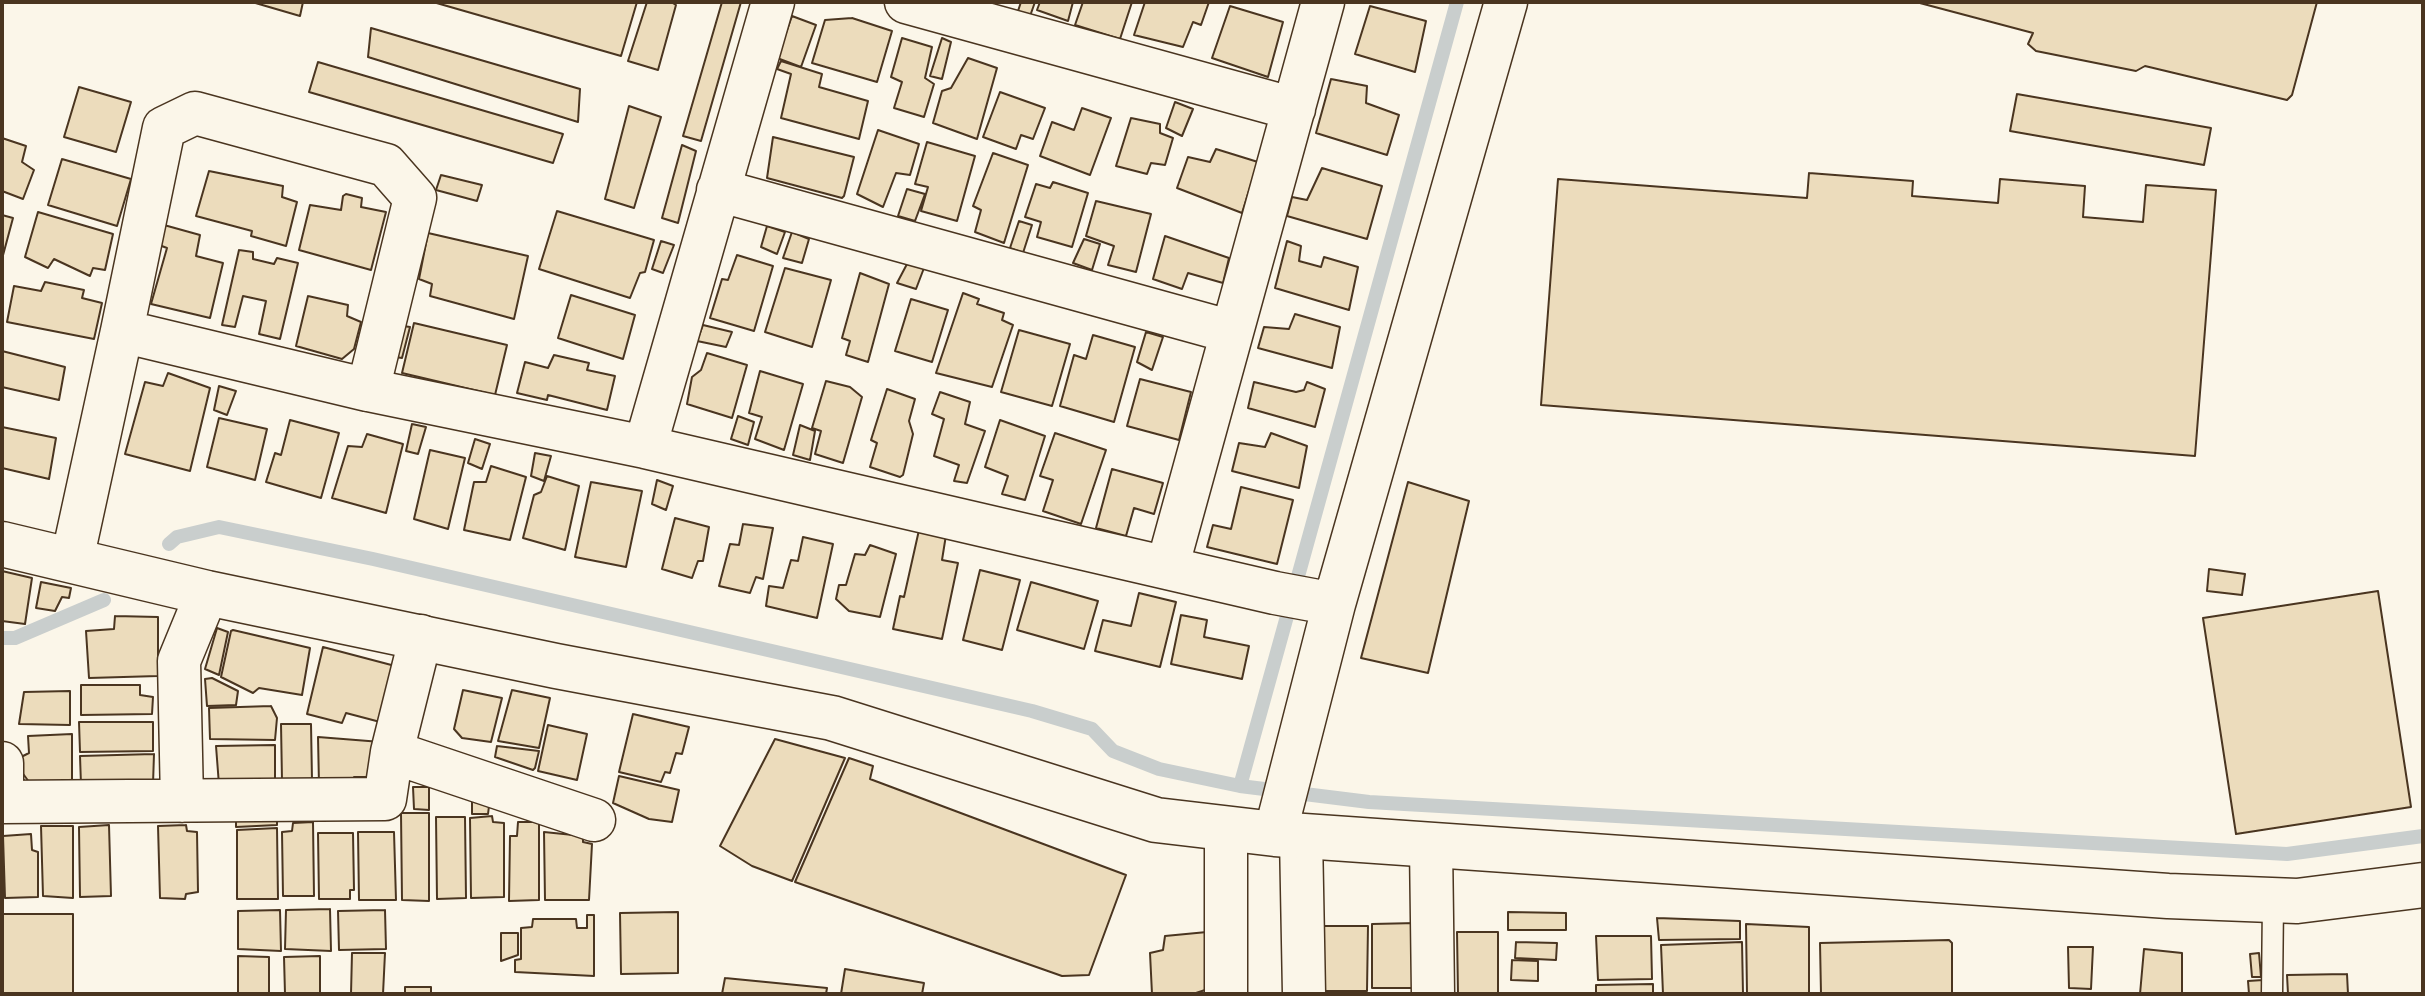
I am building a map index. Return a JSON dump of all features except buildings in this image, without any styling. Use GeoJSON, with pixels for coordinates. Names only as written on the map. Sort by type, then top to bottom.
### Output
{"type":"FeatureCollection","features":[{"type":"Feature","properties":{"kind":"street"},"geometry":{"type":"LineString","coordinates":[[645,447],[773,2]]}},
{"type":"Feature","properties":{"kind":"street"},"geometry":{"type":"LineString","coordinates":[[906,2],[1294,109]]}},
{"type":"Feature","properties":{"kind":"street"},"geometry":{"type":"LineString","coordinates":[[1167,568],[1323,2]]}},
{"type":"Feature","properties":{"kind":"street"},"geometry":{"type":"LineString","coordinates":[[1304,994],[1288,835],[1305,598],[1506,2]]}},
{"type":"Feature","properties":{"kind":"street"},"geometry":{"type":"LineString","coordinates":[[72,560],[164,128],[195,113],[386,165],[415,198],[368,390]]}},
{"type":"Feature","properties":{"kind":"street"},"geometry":{"type":"LineString","coordinates":[[718,190],[1232,332]]}},
{"type":"Feature","properties":{"kind":"street"},"geometry":{"type":"LineString","coordinates":[[122,331],[368,390],[645,447],[1305,598]]}},
{"type":"Feature","properties":{"kind":"street"},"geometry":{"type":"LineString","coordinates":[[2,544],[207,593],[556,666],[832,718],[1156,820],[1288,835],[2152,895],[2297,901],[2423,885]]}},
{"type":"Feature","properties":{"kind":"street"},"geometry":{"type":"LineString","coordinates":[[182,801],[179,661],[207,593]]}},
{"type":"Feature","properties":{"kind":"street"},"geometry":{"type":"LineString","coordinates":[[2,763],[2,802],[385,799],[392,752],[421,636]]}},
{"type":"Feature","properties":{"kind":"street"},"geometry":{"type":"LineString","coordinates":[[392,752],[594,820]]}},
{"type":"Feature","properties":{"kind":"street"},"geometry":{"type":"LineString","coordinates":[[1226,829],[1226,994]]}},
{"type":"Feature","properties":{"kind":"street"},"geometry":{"type":"LineString","coordinates":[[1431,845],[1433,994]]}},
{"type":"Feature","properties":{"kind":"lane"},"geometry":{"type":"LineString","coordinates":[[2272,994],[2273,901]]}},
{"type":"Feature","properties":{"kind":"waterway"},"geometry":{"type":"LineString","coordinates":[[1457,2],[1240,786],[1369,802],[2287,854],[2423,836]]}},
{"type":"Feature","properties":{"kind":"waterway"},"geometry":{"type":"LineString","coordinates":[[169,544],[177,537],[219,527],[373,559],[1032,711],[1092,729],[1113,751],[1159,769],[1240,786]]}},
{"type":"Feature","properties":{"kind":"waterway"},"geometry":{"type":"LineString","coordinates":[[2,638],[15,638],[104,600]]}}]}
